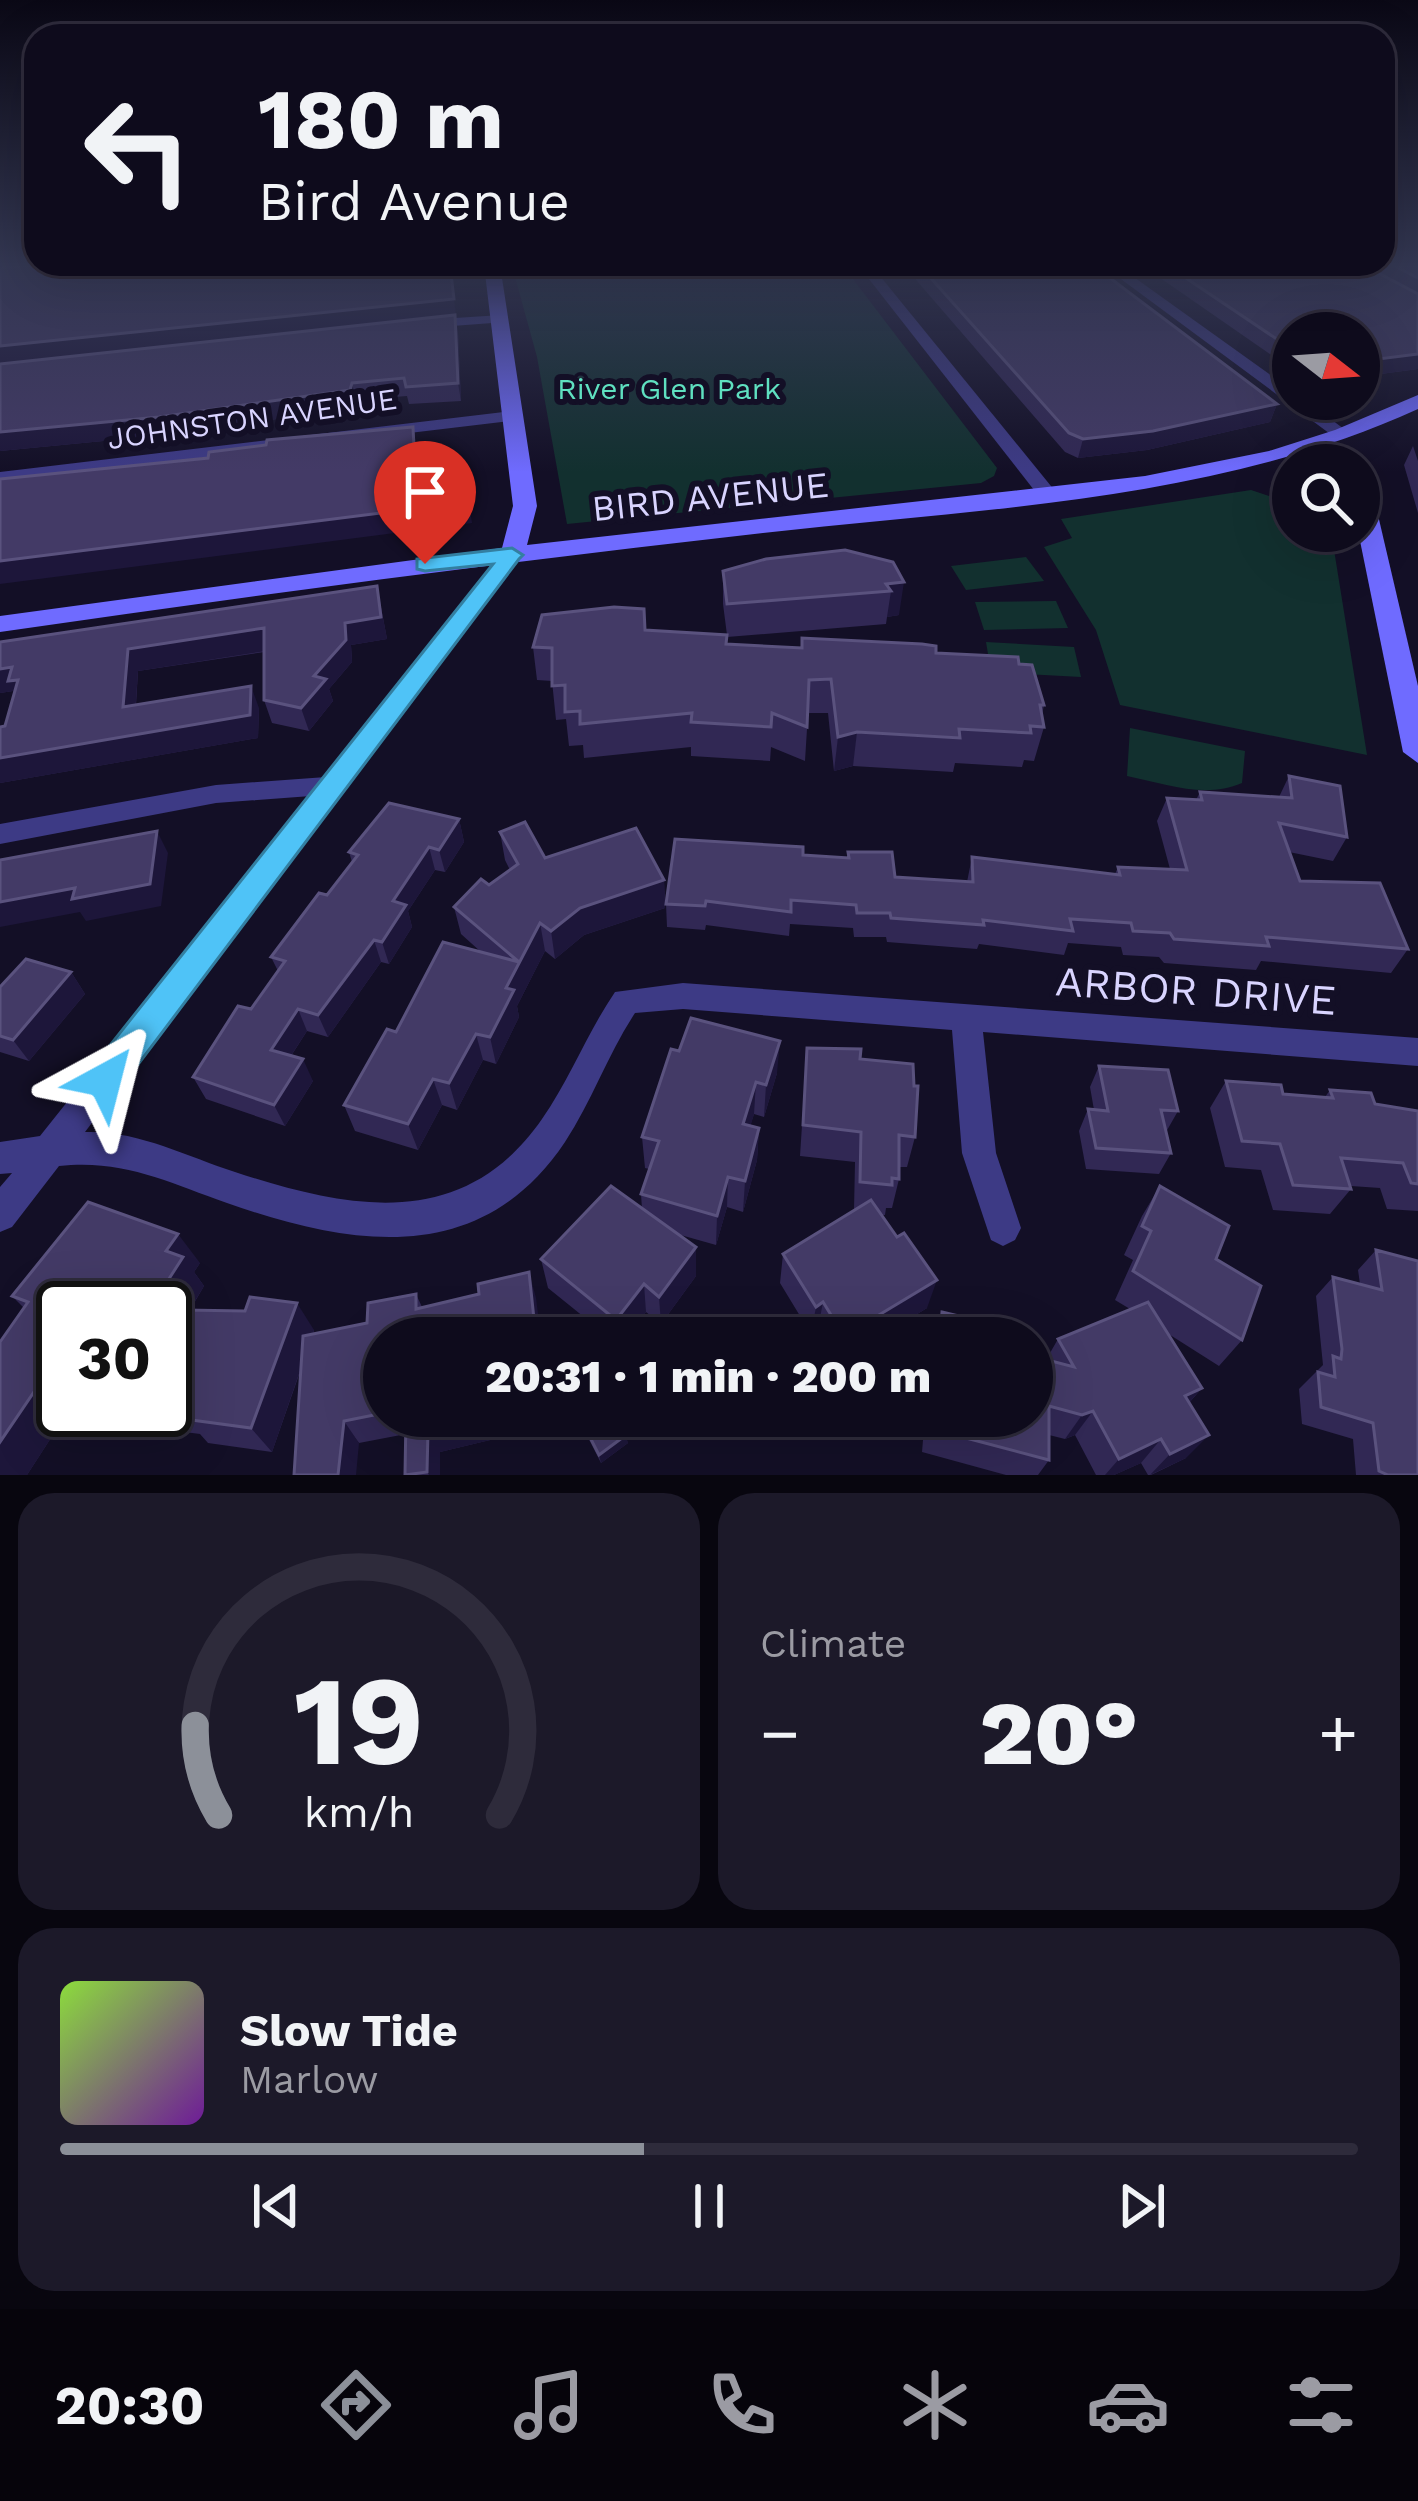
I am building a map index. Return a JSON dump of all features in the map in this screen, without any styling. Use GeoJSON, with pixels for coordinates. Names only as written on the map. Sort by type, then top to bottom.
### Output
{"type":"FeatureCollection","features":[{"type":"Feature","properties":{"kind":"street"},"geometry":{"type":"LineString","coordinates":[[0,1214],[512,555],[524,506],[503,334]]}},
{"type":"Feature","properties":{"kind":"street"},"geometry":{"type":"LineString","coordinates":[[919,334],[1048,495]]}},
{"type":"Feature","properties":{"kind":"street"},"geometry":{"type":"LineString","coordinates":[[1202,334],[1272,384]]}},
{"type":"Feature","properties":{"kind":"street","name":"BIRD AVENUE"},"geometry":{"type":"LineString","coordinates":[[0,625],[512,555],[1048,495],[1251,463],[1343,435],[1418,401]]}},
{"type":"Feature","properties":{"kind":"street","name":"JOHNSTON AVENUE"},"geometry":{"type":"LineString","coordinates":[[0,477],[145,464],[362,429],[512,416]]}},
{"type":"Feature","properties":{"kind":"street"},"geometry":{"type":"LineString","coordinates":[[1322,420],[1343,435],[1347,444]]}},
{"type":"Feature","properties":{"kind":"street"},"geometry":{"type":"LineString","coordinates":[[1251,463],[1272,465]]}},
{"type":"Feature","properties":{"kind":"street"},"geometry":{"type":"LineString","coordinates":[[1374,552],[1418,752]]}},
{"type":"Feature","properties":{"kind":"street"},"geometry":{"type":"LineString","coordinates":[[0,834],[216,794],[334,785]]}},
{"type":"Feature","properties":{"kind":"street","name":"ARBOR DRIVE"},"geometry":{"type":"LineString","coordinates":[[0,1158],[118,1149],[333,1221],[400,1225],[468,1204],[526,1164],[564,1113],[599,1037],[626,1001],[683,996],[1418,1052]]}},
{"type":"Feature","properties":{"kind":"street"},"geometry":{"type":"LineString","coordinates":[[966,1017],[979,1153],[1003,1228]]}},
{"type":"Feature","properties":{"kind":"green space","name":"River Glen Park"},"geometry":{"type":"Polygon","coordinates":[[[531,334],[895,334],[997,468],[994,476],[981,483],[567,524],[531,334]]]}},
{"type":"Feature","properties":{"kind":"green space"},"geometry":{"type":"Polygon","coordinates":[[[1251,490],[1272,497],[1272,552],[1334,552],[1367,755],[1120,705],[1096,630],[1044,547],[1072,538],[1061,519],[1251,490]]]}},
{"type":"Feature","properties":{"kind":"green space"},"geometry":{"type":"Polygon","coordinates":[[[1026,557],[1044,581],[966,590],[951,566],[1026,557]]]}},
{"type":"Feature","properties":{"kind":"green space"},"geometry":{"type":"Polygon","coordinates":[[[1056,601],[1068,628],[984,630],[975,602],[1056,601]]]}},
{"type":"Feature","properties":{"kind":"green space"},"geometry":{"type":"Polygon","coordinates":[[[986,642],[1074,647],[1081,677],[991,672],[986,642]]]}},
{"type":"Feature","properties":{"kind":"green space"},"geometry":{"type":"Polygon","coordinates":[[[1130,728],[1245,751],[1242,783],[1200,790],[1127,776],[1130,728]]]}},
{"type":"Feature","properties":{"kind":"building"},"geometry":{"type":"Polygon","coordinates":[[[0,334],[118,334],[0,346],[0,334]]]}},
{"type":"Feature","properties":{"kind":"building"},"geometry":{"type":"Polygon","coordinates":[[[280,334],[456,334],[458,383],[406,387],[404,378],[352,383],[350,390],[159,417],[0,432],[0,364],[280,334]]]}},
{"type":"Feature","properties":{"kind":"building"},"geometry":{"type":"Polygon","coordinates":[[[981,334],[1184,334],[1272,400],[1272,405],[1153,431],[1083,439],[1069,433],[981,334]]]}},
{"type":"Feature","properties":{"kind":"building"},"geometry":{"type":"Polygon","coordinates":[[[1380,334],[1418,334],[1418,354],[1380,359],[1380,334]]]}},
{"type":"Feature","properties":{"kind":"building"},"geometry":{"type":"Polygon","coordinates":[[[413,427],[415,468],[445,465],[445,479],[465,477],[468,502],[0,561],[0,479],[208,458],[209,452],[266,445],[267,440],[413,427]]]}},
{"type":"Feature","properties":{"kind":"building"},"geometry":{"type":"Polygon","coordinates":[[[845,550],[893,562],[904,582],[886,584],[891,591],[727,604],[723,571],[766,559],[845,550]]]}},
{"type":"Feature","properties":{"kind":"building"},"geometry":{"type":"Polygon","coordinates":[[[377,586],[381,617],[345,623],[346,640],[314,676],[326,679],[301,708],[264,700],[264,628],[128,649],[123,707],[251,686],[250,715],[0,758],[0,727],[5,726],[18,680],[8,681],[12,667],[0,669],[0,642],[377,586]]]}},
{"type":"Feature","properties":{"kind":"building"},"geometry":{"type":"Polygon","coordinates":[[[614,607],[644,609],[645,630],[727,635],[726,644],[802,648],[802,638],[922,644],[936,646],[936,653],[1018,657],[1019,664],[1032,665],[1044,705],[1040,705],[1044,727],[1030,726],[1031,733],[959,729],[960,738],[857,732],[838,737],[831,679],[809,680],[807,727],[772,713],[771,727],[691,722],[692,713],[580,724],[580,711],[565,712],[565,685],[552,686],[552,648],[533,647],[542,615],[614,607]]]}},
{"type":"Feature","properties":{"kind":"building"},"geometry":{"type":"Polygon","coordinates":[[[1289,776],[1340,786],[1347,837],[1279,823],[1300,881],[1380,883],[1408,949],[1266,937],[1269,946],[1174,939],[1170,933],[1133,931],[1131,923],[1070,919],[1073,931],[983,920],[984,925],[891,918],[890,913],[857,913],[856,905],[791,900],[791,912],[706,901],[705,906],[666,904],[675,839],[803,847],[803,855],[849,858],[848,852],[892,852],[895,877],[973,882],[972,857],[1120,875],[1118,867],[1187,870],[1167,798],[1202,800],[1200,792],[1292,798],[1289,776]]]}},
{"type":"Feature","properties":{"kind":"building"},"geometry":{"type":"Polygon","coordinates":[[[389,803],[459,819],[439,850],[429,847],[393,901],[406,905],[382,942],[374,940],[318,1015],[298,1009],[271,1050],[303,1059],[274,1105],[193,1077],[238,1006],[251,1009],[285,961],[271,957],[319,893],[327,895],[358,855],[349,852],[389,803]]]}},
{"type":"Feature","properties":{"kind":"building"},"geometry":{"type":"Polygon","coordinates":[[[525,822],[545,858],[636,828],[664,880],[580,908],[551,931],[540,923],[506,988],[514,990],[490,1037],[476,1034],[449,1083],[433,1079],[408,1124],[344,1105],[387,1029],[396,1032],[443,942],[519,962],[454,907],[481,879],[489,885],[518,864],[500,832],[525,822]]]}},
{"type":"Feature","properties":{"kind":"building"},"geometry":{"type":"Polygon","coordinates":[[[157,831],[150,884],[72,899],[75,888],[0,902],[0,860],[157,831]]]}},
{"type":"Feature","properties":{"kind":"building"},"geometry":{"type":"Polygon","coordinates":[[[26,959],[71,972],[13,1040],[0,1036],[0,987],[26,959]]]}},
{"type":"Feature","properties":{"kind":"building"},"geometry":{"type":"Polygon","coordinates":[[[691,1018],[780,1041],[766,1085],[756,1082],[743,1124],[759,1128],[745,1181],[728,1177],[717,1216],[641,1194],[659,1141],[642,1137],[671,1049],[679,1051],[691,1018]]]}},
{"type":"Feature","properties":{"kind":"building"},"geometry":{"type":"Polygon","coordinates":[[[807,1048],[861,1049],[860,1059],[913,1064],[914,1086],[918,1086],[915,1137],[899,1135],[899,1179],[892,1178],[892,1185],[860,1182],[861,1132],[803,1125],[807,1048]]]}},
{"type":"Feature","properties":{"kind":"building"},"geometry":{"type":"Polygon","coordinates":[[[1099,1066],[1168,1070],[1178,1111],[1161,1110],[1171,1153],[1096,1148],[1088,1109],[1108,1111],[1099,1066]]]}},
{"type":"Feature","properties":{"kind":"building"},"geometry":{"type":"Polygon","coordinates":[[[1226,1081],[1281,1085],[1283,1094],[1333,1098],[1330,1090],[1371,1093],[1375,1104],[1418,1111],[1418,1184],[1411,1183],[1403,1163],[1341,1158],[1351,1189],[1293,1185],[1280,1144],[1242,1141],[1226,1081]]]}},
{"type":"Feature","properties":{"kind":"building"},"geometry":{"type":"Polygon","coordinates":[[[611,1186],[696,1247],[659,1297],[644,1284],[618,1317],[612,1317],[541,1259],[611,1186]]]}},
{"type":"Feature","properties":{"kind":"building"},"geometry":{"type":"Polygon","coordinates":[[[1160,1186],[1229,1226],[1216,1259],[1261,1286],[1242,1340],[1133,1271],[1151,1231],[1142,1226],[1160,1186]]]}},
{"type":"Feature","properties":{"kind":"building"},"geometry":{"type":"Polygon","coordinates":[[[871,1200],[897,1237],[904,1233],[937,1280],[876,1317],[832,1317],[823,1302],[816,1307],[783,1254],[871,1200]]]}},
{"type":"Feature","properties":{"kind":"building"},"geometry":{"type":"Polygon","coordinates":[[[88,1202],[178,1234],[166,1251],[183,1257],[168,1281],[36,1281],[36,1389],[0,1442],[0,1342],[28,1302],[12,1296],[88,1202]]]}},
{"type":"Feature","properties":{"kind":"building"},"geometry":{"type":"Polygon","coordinates":[[[1376,1250],[1418,1261],[1418,1475],[1379,1471],[1373,1423],[1321,1407],[1318,1372],[1335,1377],[1333,1356],[1341,1359],[1342,1349],[1333,1277],[1382,1290],[1376,1250]]]}},
{"type":"Feature","properties":{"kind":"building"},"geometry":{"type":"Polygon","coordinates":[[[529,1272],[534,1317],[367,1317],[368,1303],[416,1294],[416,1309],[479,1294],[478,1284],[529,1272]]]}},
{"type":"Feature","properties":{"kind":"building"},"geometry":{"type":"Polygon","coordinates":[[[250,1297],[297,1303],[251,1428],[192,1420],[192,1310],[245,1311],[250,1297]]]}},
{"type":"Feature","properties":{"kind":"building"},"geometry":{"type":"Polygon","coordinates":[[[1148,1302],[1202,1388],[1185,1396],[1209,1435],[1170,1454],[1161,1439],[1119,1459],[1093,1411],[1082,1415],[1053,1407],[1053,1362],[1074,1367],[1058,1339],[1148,1302]]]}},
{"type":"Feature","properties":{"kind":"building"},"geometry":{"type":"Polygon","coordinates":[[[363,1324],[363,1417],[344,1421],[338,1475],[294,1475],[303,1336],[363,1324]]]}},
{"type":"Feature","properties":{"kind":"building"},"geometry":{"type":"Polygon","coordinates":[[[406,1437],[428,1437],[427,1472],[405,1475],[406,1437]]]}},
{"type":"Feature","properties":{"kind":"building"},"geometry":{"type":"Polygon","coordinates":[[[590,1437],[623,1437],[599,1455],[590,1437]]]}},
{"type":"Feature","properties":{"kind":"building"},"geometry":{"type":"Polygon","coordinates":[[[962,1437],[1049,1437],[1049,1460],[962,1437]]]}},
{"type":"Feature","properties":{"kind":"route"},"geometry":{"type":"LineString","coordinates":[[105,1080],[512,555],[425,564]]}}]}
